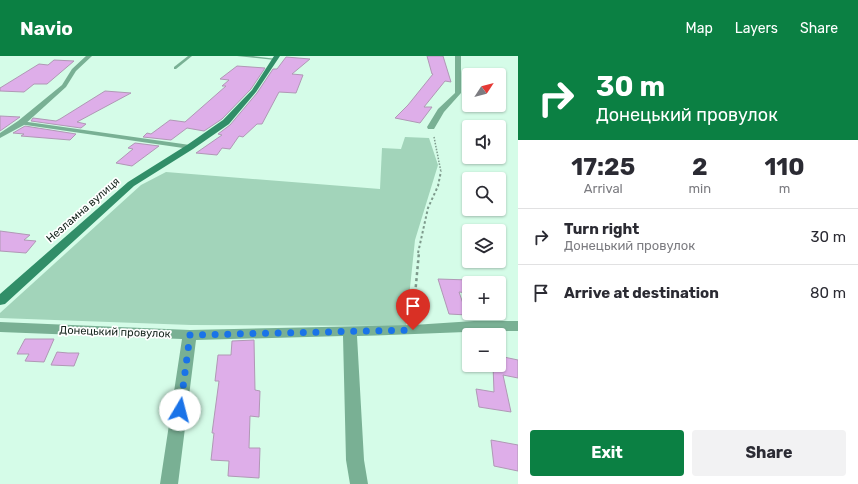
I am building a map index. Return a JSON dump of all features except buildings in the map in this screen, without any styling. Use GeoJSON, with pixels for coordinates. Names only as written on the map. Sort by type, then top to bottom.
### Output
{"type":"FeatureCollection","features":[{"type":"Feature","properties":{"kind":"street"},"geometry":{"type":"LineString","coordinates":[[0,136],[21,123],[64,86],[74,70],[89,56]]}},
{"type":"Feature","properties":{"kind":"street"},"geometry":{"type":"LineString","coordinates":[[431,127],[441,111],[458,93],[458,56]]}},
{"type":"Feature","properties":{"kind":"street","name":"Незламна вулиця"},"geometry":{"type":"LineString","coordinates":[[0,301],[131,184],[190,147],[226,122],[254,91],[276,58]]}},
{"type":"Feature","properties":{"kind":"street","name":"Донецький провулок"},"geometry":{"type":"LineString","coordinates":[[0,327],[190,335],[413,330],[474,326],[518,326]]}},
{"type":"Feature","properties":{"kind":"street"},"geometry":{"type":"LineString","coordinates":[[350,331],[355,460],[359,484]]}},
{"type":"Feature","properties":{"kind":"street"},"geometry":{"type":"LineString","coordinates":[[170,484],[190,335]]}},
{"type":"Feature","properties":{"kind":"lane"},"geometry":{"type":"LineString","coordinates":[[175,68],[190,56]]}},
{"type":"Feature","properties":{"kind":"lane"},"geometry":{"type":"LineString","coordinates":[[240,56],[276,58]]}},
{"type":"Feature","properties":{"kind":"lane"},"geometry":{"type":"LineString","coordinates":[[21,123],[190,147]]}},
{"type":"Feature","properties":{"kind":"path"},"geometry":{"type":"LineString","coordinates":[[413,330],[412,312],[419,246],[428,208],[438,186],[442,169],[431,127]]}},
{"type":"Feature","properties":{"kind":"green space"},"geometry":{"type":"Polygon","coordinates":[[[405,137],[429,138],[438,165],[415,240],[406,326],[191,325],[0,318],[0,313],[141,185],[166,172],[380,189],[382,148],[401,149],[405,137]]]}},
{"type":"Feature","properties":{"kind":"route"},"geometry":{"type":"LineString","coordinates":[[180,410],[190,335],[413,330]]}}]}
